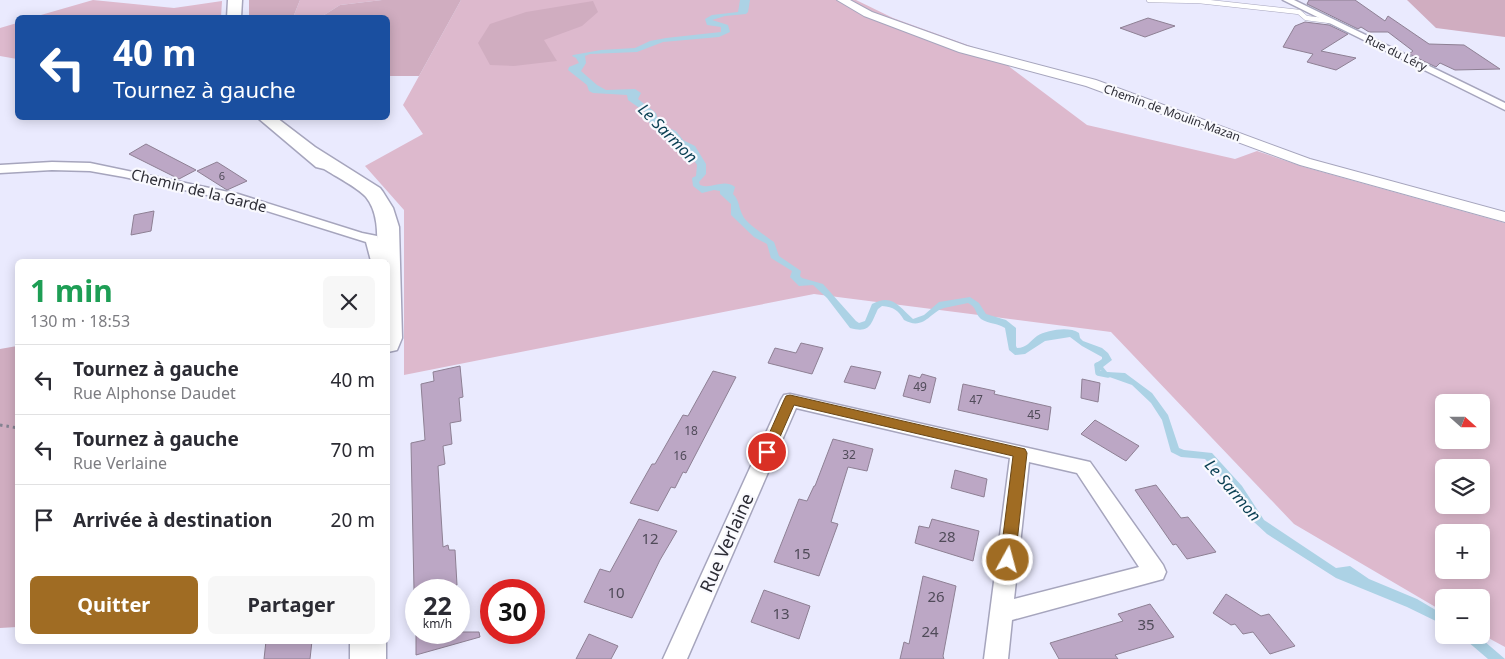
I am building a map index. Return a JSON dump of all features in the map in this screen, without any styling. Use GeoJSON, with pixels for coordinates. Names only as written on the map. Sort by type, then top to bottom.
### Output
{"type":"FeatureCollection","features":[{"type":"Feature","properties":{"kind":"main road"},"geometry":{"type":"LineString","coordinates":[[234,15],[235,0]]}},
{"type":"Feature","properties":{"kind":"main road"},"geometry":{"type":"LineString","coordinates":[[269,120],[311,152],[373,192],[383,208],[388,227],[388,259]]}},
{"type":"Feature","properties":{"kind":"main road"},"geometry":{"type":"LineString","coordinates":[[311,152],[352,190],[368,209],[372,239],[371,259]]}},
{"type":"Feature","properties":{"kind":"main road"},"geometry":{"type":"LineString","coordinates":[[368,644],[368,659]]}},
{"type":"Feature","properties":{"kind":"street","name":"Chemin de Moulin-Mazan"},"geometry":{"type":"LineString","coordinates":[[842,0],[868,14],[963,49],[1091,83],[1305,162],[1505,217]]}},
{"type":"Feature","properties":{"kind":"street","name":"Rue du Léry"},"geometry":{"type":"LineString","coordinates":[[1287,0],[1505,107]]}},
{"type":"Feature","properties":{"kind":"street","name":"Chemin de la Garde"},"geometry":{"type":"LineString","coordinates":[[0,169],[52,166],[90,167],[124,173],[238,198],[372,239]]}},
{"type":"Feature","properties":{"kind":"street"},"geometry":{"type":"LineString","coordinates":[[372,239],[377,259]]}},
{"type":"Feature","properties":{"kind":"street","name":"Rue Verlaine"},"geometry":{"type":"LineString","coordinates":[[675,659],[790,400],[1020,453]]}},
{"type":"Feature","properties":{"kind":"street"},"geometry":{"type":"LineString","coordinates":[[996,659],[1001,613],[1020,453],[1083,466],[1155,572],[1001,613]]}},
{"type":"Feature","properties":{"kind":"lane"},"geometry":{"type":"LineString","coordinates":[[1149,0],[1200,1],[1298,12],[1306,18],[1330,21]]}},
{"type":"Feature","properties":{"kind":"path"},"geometry":{"type":"LineString","coordinates":[[0,425],[15,428]]}},
{"type":"Feature","properties":{"kind":"shaded area"},"geometry":{"type":"Polygon","coordinates":[[[93,0],[174,8],[222,1],[221,15],[41,15],[93,0]]]}},
{"type":"Feature","properties":{"kind":"shaded area"},"geometry":{"type":"Polygon","coordinates":[[[249,0],[300,0],[294,15],[249,15],[249,0]]]}},
{"type":"Feature","properties":{"kind":"shaded area"},"geometry":{"type":"Polygon","coordinates":[[[300,0],[382,0],[340,5],[324,15],[294,15],[300,0]]]}},
{"type":"Feature","properties":{"kind":"shaded area"},"geometry":{"type":"Polygon","coordinates":[[[382,0],[461,0],[419,76],[390,76],[390,15],[324,15],[340,5],[382,0]]]}},
{"type":"Feature","properties":{"kind":"shaded area"},"geometry":{"type":"Polygon","coordinates":[[[461,0],[856,0],[893,18],[998,56],[1011,68],[1087,125],[1235,159],[1257,151],[1304,167],[1505,223],[1505,647],[1490,639],[1490,589],[1435,589],[1435,607],[1294,524],[1111,332],[814,294],[404,375],[404,210],[365,166],[423,134],[403,105],[461,0]]]}},
{"type":"Feature","properties":{"kind":"shaded area"},"geometry":{"type":"Polygon","coordinates":[[[1407,0],[1505,0],[1505,37],[1436,28],[1407,0]]]}},
{"type":"Feature","properties":{"kind":"shaded area"},"geometry":{"type":"Polygon","coordinates":[[[593,1],[598,12],[582,26],[544,40],[557,61],[514,66],[490,65],[478,43],[490,24],[526,12],[593,1]]]}},
{"type":"Feature","properties":{"kind":"shaded area"},"geometry":{"type":"Polygon","coordinates":[[[15,24],[15,59],[0,56],[0,28],[15,24]]]}},
{"type":"Feature","properties":{"kind":"shaded area"},"geometry":{"type":"Polygon","coordinates":[[[15,346],[15,627],[0,628],[0,349],[15,346]]]}},
{"type":"Feature","properties":{"kind":"water"},"geometry":{"type":"Polygon","coordinates":[[[740,0],[750,0],[746,14],[725,16],[712,20],[728,25],[730,32],[719,37],[663,42],[637,52],[590,54],[585,56],[586,63],[581,71],[606,90],[635,89],[641,93],[638,99],[656,113],[659,124],[676,131],[683,140],[695,146],[706,164],[706,174],[699,182],[700,185],[726,184],[735,187],[733,194],[745,219],[774,242],[779,256],[801,271],[800,276],[802,278],[823,284],[859,323],[865,321],[872,304],[879,301],[885,300],[895,303],[913,319],[924,315],[939,302],[970,297],[979,303],[986,314],[1006,320],[1016,328],[1017,348],[1026,346],[1037,336],[1052,331],[1064,329],[1079,333],[1083,341],[1102,348],[1108,353],[1112,360],[1103,367],[1107,372],[1125,373],[1152,393],[1168,415],[1179,448],[1212,453],[1242,486],[1264,520],[1336,568],[1350,566],[1369,579],[1417,599],[1435,610],[1435,621],[1336,578],[1267,534],[1254,522],[1234,491],[1205,459],[1181,457],[1171,452],[1162,420],[1151,403],[1132,385],[1101,374],[1103,372],[1094,365],[1102,357],[1070,337],[1045,341],[1025,354],[1015,355],[1009,350],[1005,328],[981,319],[973,306],[968,303],[944,308],[926,320],[917,323],[904,320],[898,311],[893,308],[882,306],[878,309],[869,326],[862,330],[850,328],[827,298],[813,285],[799,286],[790,277],[792,271],[771,258],[767,244],[754,237],[731,215],[731,204],[720,194],[720,191],[714,190],[702,193],[693,186],[692,178],[696,176],[697,165],[693,159],[650,124],[645,112],[628,100],[627,95],[593,93],[589,91],[587,85],[568,70],[569,67],[579,63],[573,55],[601,50],[635,48],[650,41],[666,38],[721,32],[721,27],[707,25],[705,19],[712,15],[738,12],[740,0]]]}},
{"type":"Feature","properties":{"kind":"water"},"geometry":{"type":"Polygon","coordinates":[[[1470,644],[1488,644],[1505,659],[1488,659],[1470,644]]]}},
{"type":"Feature","properties":{"kind":"building"},"geometry":{"type":"Polygon","coordinates":[[[1309,0],[1355,0],[1385,21],[1388,16],[1429,44],[1464,45],[1500,69],[1455,70],[1440,63],[1436,67],[1409,54],[1413,51],[1388,32],[1369,32],[1361,27],[1358,29],[1307,4],[1309,0]]]}},
{"type":"Feature","properties":{"kind":"building"},"geometry":{"type":"Polygon","coordinates":[[[1148,18],[1175,26],[1145,37],[1120,28],[1148,18]]]}},
{"type":"Feature","properties":{"kind":"building"},"geometry":{"type":"Polygon","coordinates":[[[1305,22],[1329,25],[1348,34],[1321,51],[1356,58],[1336,70],[1307,62],[1313,54],[1283,47],[1295,26],[1305,22]]]}},
{"type":"Feature","properties":{"kind":"building"},"geometry":{"type":"Polygon","coordinates":[[[146,144],[196,170],[179,179],[129,154],[146,144]]]}},
{"type":"Feature","properties":{"kind":"building"},"geometry":{"type":"Polygon","coordinates":[[[217,162],[247,181],[227,190],[197,171],[217,162]]]}},
{"type":"Feature","properties":{"kind":"building"},"geometry":{"type":"Polygon","coordinates":[[[154,211],[151,231],[131,235],[134,215],[154,211]]]}},
{"type":"Feature","properties":{"kind":"building"},"geometry":{"type":"Polygon","coordinates":[[[801,343],[823,348],[812,374],[768,363],[775,348],[796,353],[801,343]]]}},
{"type":"Feature","properties":{"kind":"building"},"geometry":{"type":"Polygon","coordinates":[[[460,366],[463,397],[459,398],[461,421],[450,423],[452,444],[443,446],[445,464],[438,466],[443,547],[448,545],[449,550],[455,550],[457,579],[414,579],[411,443],[425,440],[421,384],[434,381],[433,372],[460,366]]]}},
{"type":"Feature","properties":{"kind":"building"},"geometry":{"type":"Polygon","coordinates":[[[851,366],[881,372],[875,389],[844,382],[851,366]]]}},
{"type":"Feature","properties":{"kind":"building"},"geometry":{"type":"Polygon","coordinates":[[[713,371],[736,377],[686,473],[683,472],[675,488],[671,487],[658,511],[630,503],[683,415],[688,416],[713,371]]]}},
{"type":"Feature","properties":{"kind":"building"},"geometry":{"type":"Polygon","coordinates":[[[922,374],[936,378],[930,403],[903,396],[909,375],[920,378],[922,374]]]}},
{"type":"Feature","properties":{"kind":"building"},"geometry":{"type":"Polygon","coordinates":[[[1082,379],[1100,383],[1098,402],[1081,398],[1082,379]]]}},
{"type":"Feature","properties":{"kind":"building"},"geometry":{"type":"Polygon","coordinates":[[[963,384],[995,391],[994,394],[1051,407],[1048,430],[958,410],[963,384]]]}},
{"type":"Feature","properties":{"kind":"building"},"geometry":{"type":"Polygon","coordinates":[[[1095,420],[1139,446],[1126,461],[1081,434],[1095,420]]]}},
{"type":"Feature","properties":{"kind":"building"},"geometry":{"type":"Polygon","coordinates":[[[833,439],[873,449],[867,471],[848,467],[831,522],[838,524],[819,576],[774,562],[799,499],[807,501],[815,486],[833,439]]]}},
{"type":"Feature","properties":{"kind":"building"},"geometry":{"type":"Polygon","coordinates":[[[955,470],[987,479],[984,497],[951,488],[955,470]]]}},
{"type":"Feature","properties":{"kind":"building"},"geometry":{"type":"Polygon","coordinates":[[[1156,485],[1181,518],[1188,517],[1216,552],[1187,559],[1176,544],[1173,545],[1135,490],[1156,485]]]}},
{"type":"Feature","properties":{"kind":"building"},"geometry":{"type":"Polygon","coordinates":[[[639,519],[677,531],[660,560],[632,618],[584,602],[600,569],[610,572],[639,519]]]}},
{"type":"Feature","properties":{"kind":"building"},"geometry":{"type":"Polygon","coordinates":[[[932,519],[979,531],[973,561],[915,543],[919,526],[929,528],[932,519]]]}},
{"type":"Feature","properties":{"kind":"building"},"geometry":{"type":"Polygon","coordinates":[[[923,576],[956,586],[944,659],[900,659],[904,642],[909,644],[923,576]]]}},
{"type":"Feature","properties":{"kind":"building"},"geometry":{"type":"Polygon","coordinates":[[[764,590],[810,606],[799,639],[751,622],[764,590]]]}},
{"type":"Feature","properties":{"kind":"building"},"geometry":{"type":"Polygon","coordinates":[[[1226,594],[1261,616],[1269,614],[1295,646],[1270,654],[1253,632],[1243,634],[1235,624],[1231,625],[1213,613],[1226,594]]]}},
{"type":"Feature","properties":{"kind":"building"},"geometry":{"type":"Polygon","coordinates":[[[1150,604],[1174,637],[1115,655],[1118,659],[1059,659],[1050,643],[1123,621],[1118,614],[1150,604]]]}},
{"type":"Feature","properties":{"kind":"building"},"geometry":{"type":"Polygon","coordinates":[[[470,632],[479,632],[480,637],[470,640],[470,632]]]}},
{"type":"Feature","properties":{"kind":"building"},"geometry":{"type":"Polygon","coordinates":[[[589,634],[618,646],[611,659],[576,659],[589,634]]]}},
{"type":"Feature","properties":{"kind":"building"},"geometry":{"type":"Polygon","coordinates":[[[266,644],[312,644],[310,659],[264,659],[266,644]]]}},
{"type":"Feature","properties":{"kind":"building"},"geometry":{"type":"Polygon","coordinates":[[[416,644],[455,644],[416,655],[416,644]]]}},
{"type":"Feature","properties":{"kind":"waterway","name":"Le Sarmon"},"geometry":{"type":"LineString","coordinates":[[1100,364],[1097,365],[1098,373],[1108,375]]}},
{"type":"Feature","properties":{"kind":"route"},"geometry":{"type":"LineString","coordinates":[[767,452],[790,400],[1020,453],[1008,560]]}}]}
